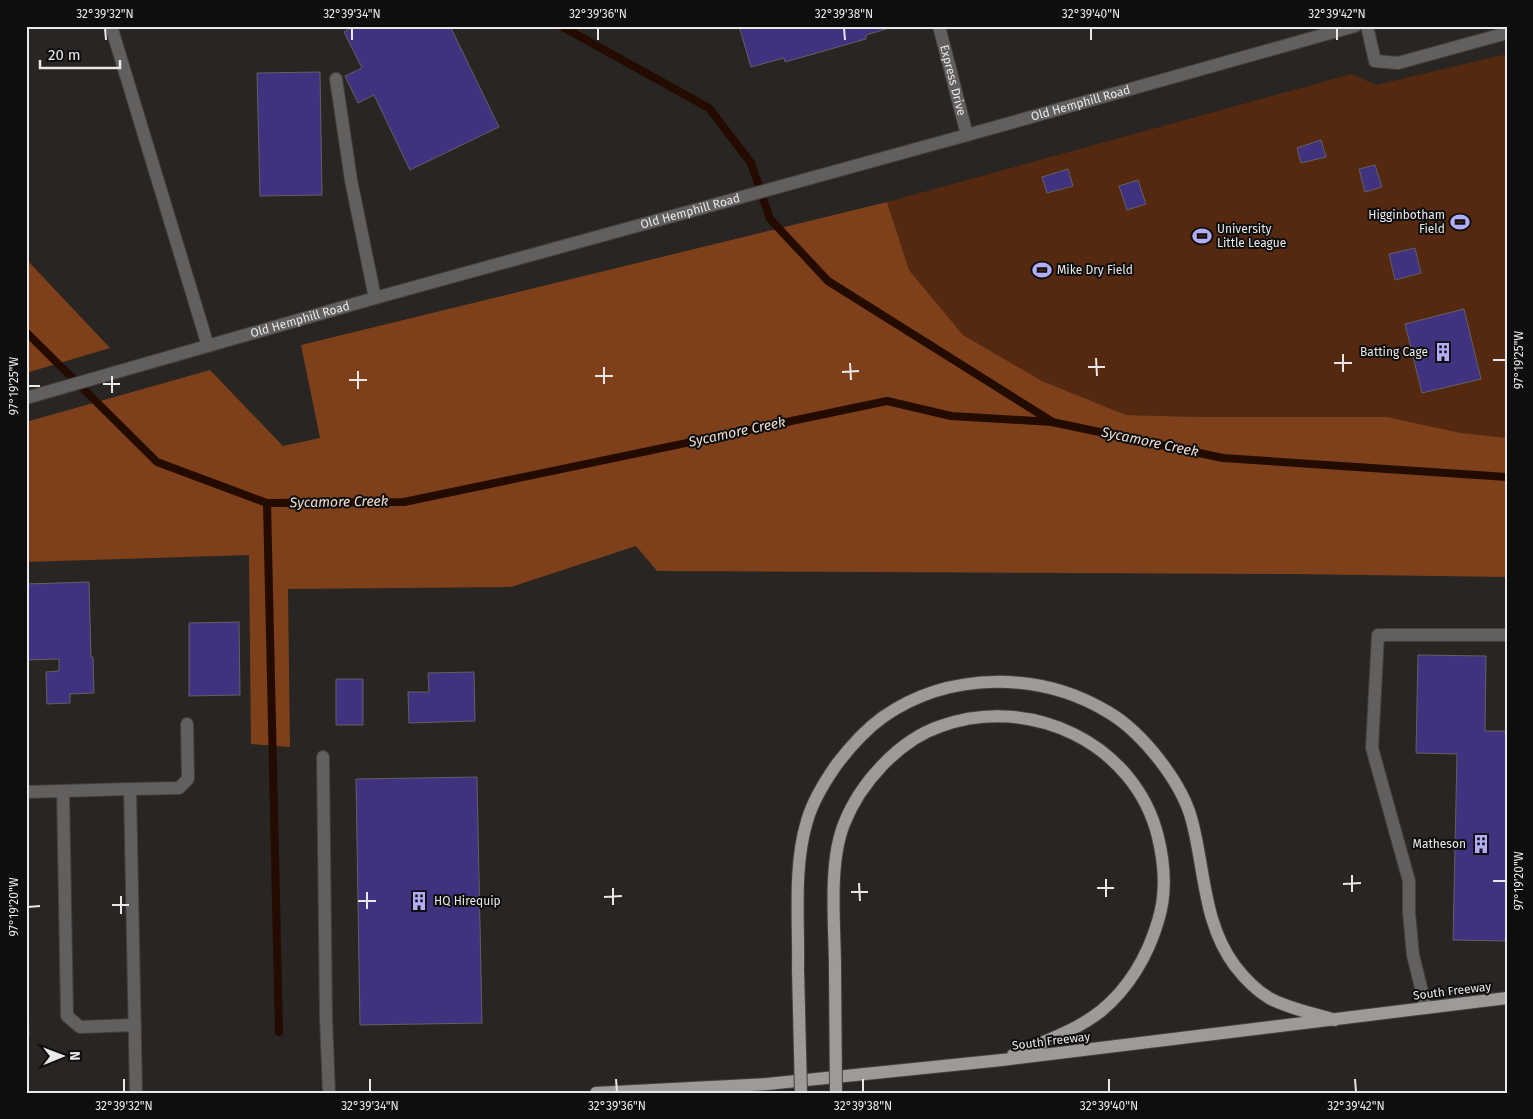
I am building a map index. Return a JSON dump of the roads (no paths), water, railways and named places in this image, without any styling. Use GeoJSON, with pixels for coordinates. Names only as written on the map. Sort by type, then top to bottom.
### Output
{"type":"FeatureCollection","features":[{"type":"Feature","properties":{"kind":"main road"},"geometry":{"type":"LineString","coordinates":[[801,1093],[798,969],[799,874],[801,846],[807,820],[828,776],[845,753],[882,718],[902,706],[927,695],[952,687],[977,683],[1005,682],[1050,688],[1090,702],[1111,714],[1142,741],[1156,755],[1168,772],[1185,803],[1191,819],[1211,919],[1231,960],[1251,985],[1268,997],[1283,1005],[1335,1020]]}},
{"type":"Feature","properties":{"kind":"main road"},"geometry":{"type":"LineString","coordinates":[[836,1093],[834,885],[838,845],[843,825],[862,792],[886,762],[900,749],[939,726],[977,717],[998,716],[1043,721],[1067,730],[1108,756],[1124,771],[1148,806],[1163,854],[1165,880],[1163,908],[1156,930],[1145,956],[1117,996],[1100,1012],[1082,1023],[1002,1060]]}},
{"type":"Feature","properties":{"kind":"main road","name":"South Freeway"},"geometry":{"type":"LineString","coordinates":[[596,1093],[767,1084],[1002,1060],[1507,998]]}},
{"type":"Feature","properties":{"kind":"street"},"geometry":{"type":"LineString","coordinates":[[111,26],[208,346]]}},
{"type":"Feature","properties":{"kind":"street","name":"Express Drive"},"geometry":{"type":"LineString","coordinates":[[939,26],[967,135]]}},
{"type":"Feature","properties":{"kind":"street","name":"Old Hemphill Road"},"geometry":{"type":"LineString","coordinates":[[26,398],[375,298],[734,200],[1355,26]]}},
{"type":"Feature","properties":{"kind":"street"},"geometry":{"type":"LineString","coordinates":[[1368,26],[1375,61],[1398,63],[1507,32]]}},
{"type":"Feature","properties":{"kind":"street"},"geometry":{"type":"LineString","coordinates":[[336,78],[351,180],[375,298]]}},
{"type":"Feature","properties":{"kind":"street"},"geometry":{"type":"LineString","coordinates":[[1426,1008],[1413,955],[1409,913],[1409,882],[1372,748],[1378,634],[1507,635]]}},
{"type":"Feature","properties":{"kind":"street"},"geometry":{"type":"LineString","coordinates":[[26,792],[179,788],[188,779],[187,724]]}},
{"type":"Feature","properties":{"kind":"street"},"geometry":{"type":"LineString","coordinates":[[324,757],[326,1018],[329,1093]]}},
{"type":"Feature","properties":{"kind":"street"},"geometry":{"type":"LineString","coordinates":[[130,789],[136,1093]]}},
{"type":"Feature","properties":{"kind":"street"},"geometry":{"type":"LineString","coordinates":[[63,791],[67,1016],[80,1027],[135,1025]]}},
{"type":"Feature","properties":{"kind":"waterway"},"geometry":{"type":"LineString","coordinates":[[561,26],[709,108],[751,163],[770,219],[828,281],[1051,421]]}},
{"type":"Feature","properties":{"kind":"waterway","name":"Sycamore Creek"},"geometry":{"type":"LineString","coordinates":[[26,332],[157,462],[267,503],[404,502],[887,401],[951,416],[1052,422],[1223,458],[1507,477]]}},
{"type":"Feature","properties":{"kind":"waterway"},"geometry":{"type":"LineString","coordinates":[[267,503],[279,1032]]}},
{"type":"Feature","properties":{"kind":"place","name":"Higginbotham Field"},"geometry":{"type":"Point","coordinates":[1460,222]}},
{"type":"Feature","properties":{"kind":"place","name":"University Little League"},"geometry":{"type":"Point","coordinates":[1202,236]}},
{"type":"Feature","properties":{"kind":"place","name":"Mike Dry Field"},"geometry":{"type":"Point","coordinates":[1042,270]}},
{"type":"Feature","properties":{"kind":"place","name":"Batting Cage"},"geometry":{"type":"Point","coordinates":[1443,352]}},
{"type":"Feature","properties":{"kind":"place","name":"Matheson"},"geometry":{"type":"Point","coordinates":[1481,844]}},
{"type":"Feature","properties":{"kind":"place","name":"HQ Hirequip"},"geometry":{"type":"Point","coordinates":[419,901]}}]}
